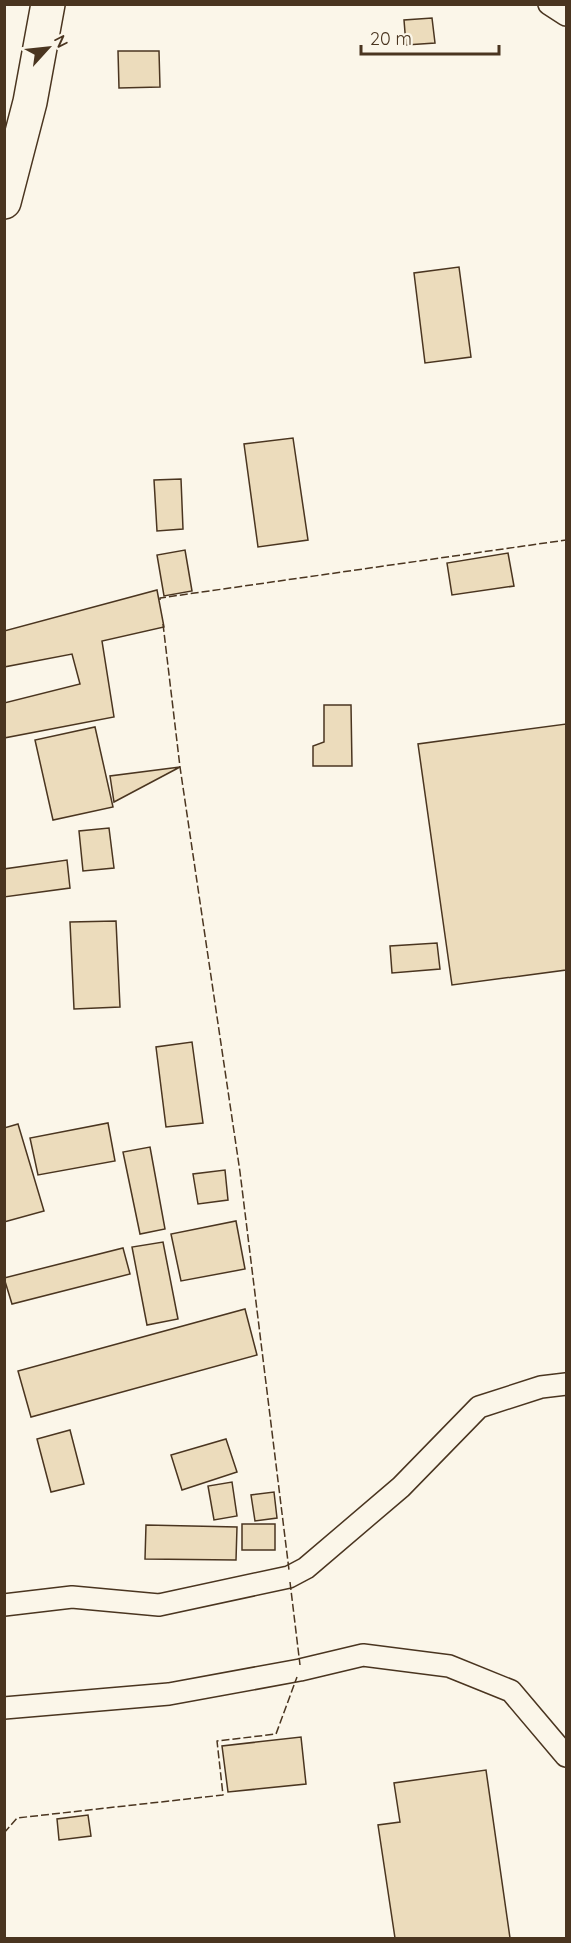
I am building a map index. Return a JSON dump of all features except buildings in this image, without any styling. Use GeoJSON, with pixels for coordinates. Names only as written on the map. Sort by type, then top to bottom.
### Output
{"type":"FeatureCollection","features":[{"type":"Feature","properties":{"kind":"street"},"geometry":{"type":"LineString","coordinates":[[4,202],[30,102],[48,4]]}},
{"type":"Feature","properties":{"kind":"lane"},"geometry":{"type":"LineString","coordinates":[[549,4],[567,15]]}},
{"type":"Feature","properties":{"kind":"lane"},"geometry":{"type":"LineString","coordinates":[[4,1605],[72,1597],[159,1605],[289,1577],[306,1568],[401,1486],[479,1407],[541,1387],[567,1384]]}},
{"type":"Feature","properties":{"kind":"lane"},"geometry":{"type":"LineString","coordinates":[[4,1708],[169,1694],[300,1670],[363,1655],[450,1666],[511,1691],[567,1756]]}},
{"type":"Feature","properties":{"kind":"fence"},"geometry":{"type":"LineString","coordinates":[[160,600],[160,598],[566,540]]}},
{"type":"Feature","properties":{"kind":"fence"},"geometry":{"type":"LineString","coordinates":[[163,624],[180,767],[240,1172],[289,1570]]}},
{"type":"Feature","properties":{"kind":"fence"},"geometry":{"type":"LineString","coordinates":[[290,1582],[300,1665]]}},
{"type":"Feature","properties":{"kind":"fence"},"geometry":{"type":"LineString","coordinates":[[4,1833],[17,1818],[223,1795],[217,1741],[276,1734],[297,1677]]}}]}
